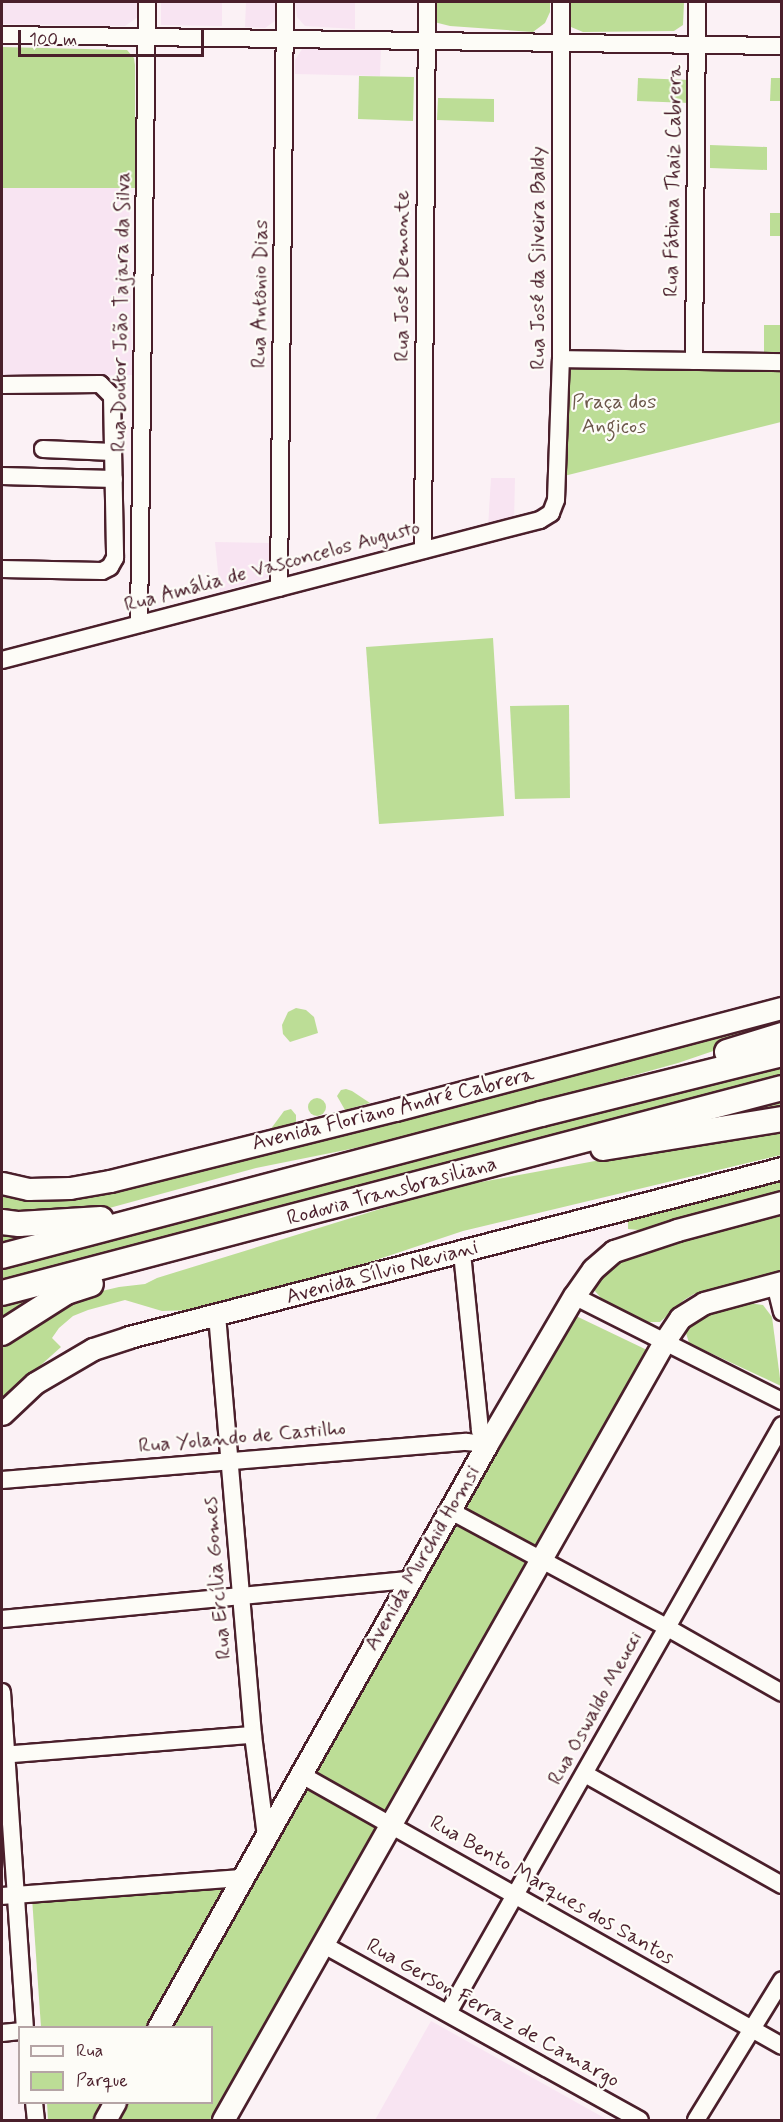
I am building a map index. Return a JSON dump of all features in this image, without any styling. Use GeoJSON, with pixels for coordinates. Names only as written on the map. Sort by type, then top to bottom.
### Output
{"type":"FeatureCollection","features":[{"type":"Feature","properties":{"kind":"highway"},"geometry":{"type":"LineString","coordinates":[[597,1100],[617,1086],[782,1035]]}},
{"type":"Feature","properties":{"kind":"highway","name":"Rodovia Transbrasiliana"},"geometry":{"type":"LineString","coordinates":[[2,1256],[782,1053]]}},
{"type":"Feature","properties":{"kind":"highway","name":"Rodovia Transbrasiliana"},"geometry":{"type":"LineString","coordinates":[[2,1293],[782,1088]]}},
{"type":"Feature","properties":{"kind":"highway"},"geometry":{"type":"LineString","coordinates":[[556,1147],[578,1152],[782,1119]]}},
{"type":"Feature","properties":{"kind":"highway"},"geometry":{"type":"LineString","coordinates":[[2,1221],[19,1224],[100,1220],[140,1212],[166,1213]]}},
{"type":"Feature","properties":{"kind":"highway"},"geometry":{"type":"LineString","coordinates":[[2,1333],[66,1292],[140,1268],[168,1251]]}},
{"type":"Feature","properties":{"kind":"main road","name":"Avenida Floriano André Cabrera"},"geometry":{"type":"LineString","coordinates":[[2,1183],[28,1188],[70,1188],[110,1180],[396,1109],[782,1008]]}},
{"type":"Feature","properties":{"kind":"main road","name":"Avenida Sílvio Neviani"},"geometry":{"type":"LineString","coordinates":[[2,1414],[35,1383],[93,1349],[129,1337],[782,1168]]}},
{"type":"Feature","properties":{"kind":"main road","name":"Avenida Murchid Homsi"},"geometry":{"type":"LineString","coordinates":[[159,2026],[449,1510],[574,1296],[593,1269],[614,1251],[677,1230],[782,1202]]}},
{"type":"Feature","properties":{"kind":"main road"},"geometry":{"type":"LineString","coordinates":[[603,1215],[617,1238],[614,1251]]}},
{"type":"Feature","properties":{"kind":"main road"},"geometry":{"type":"LineString","coordinates":[[223,2121],[324,1945],[389,1824],[664,1342],[680,1318],[704,1303],[778,1283]]}},
{"type":"Feature","properties":{"kind":"main road"},"geometry":{"type":"LineString","coordinates":[[105,2121],[114,2104]]}},
{"type":"Feature","properties":{"kind":"street","name":"Rua Doutor João Tajara da Silva"},"geometry":{"type":"LineString","coordinates":[[139,624],[147,2]]}},
{"type":"Feature","properties":{"kind":"street","name":"Rua Antônio Dias"},"geometry":{"type":"LineString","coordinates":[[279,588],[285,2]]}},
{"type":"Feature","properties":{"kind":"street","name":"Rua José Demonte"},"geometry":{"type":"LineString","coordinates":[[423,550],[427,2]]}},
{"type":"Feature","properties":{"kind":"street","name":"Rua José da Silveira Baldy"},"geometry":{"type":"LineString","coordinates":[[552,513],[556,500],[561,359],[561,2]]}},
{"type":"Feature","properties":{"kind":"street","name":"Rua Fátima Thaiz Cabrera"},"geometry":{"type":"LineString","coordinates":[[694,361],[697,2]]}},
{"type":"Feature","properties":{"kind":"street"},"geometry":{"type":"LineString","coordinates":[[2,34],[782,46]]}},
{"type":"Feature","properties":{"kind":"street"},"geometry":{"type":"LineString","coordinates":[[561,359],[782,362]]}},
{"type":"Feature","properties":{"kind":"street"},"geometry":{"type":"LineString","coordinates":[[2,386],[100,384],[112,396],[115,558],[110,567],[102,571],[2,569]]}},
{"type":"Feature","properties":{"kind":"street"},"geometry":{"type":"LineString","coordinates":[[43,449],[113,452]]}},
{"type":"Feature","properties":{"kind":"street"},"geometry":{"type":"LineString","coordinates":[[2,476],[114,480]]}},
{"type":"Feature","properties":{"kind":"street","name":"Rua Amália de Vasconcelos Augusto"},"geometry":{"type":"LineString","coordinates":[[4,655],[139,624],[279,588],[540,520],[552,513]]}},
{"type":"Feature","properties":{"kind":"street"},"geometry":{"type":"LineString","coordinates":[[462,1252],[480,1430],[487,1444]]}},
{"type":"Feature","properties":{"kind":"street"},"geometry":{"type":"LineString","coordinates":[[778,1283],[782,1312]]}},
{"type":"Feature","properties":{"kind":"street"},"geometry":{"type":"LineString","coordinates":[[574,1296],[782,1401]]}},
{"type":"Feature","properties":{"kind":"street","name":"Rua Ercília Gomes"},"geometry":{"type":"LineString","coordinates":[[217,1315],[253,1735],[266,1836]]}},
{"type":"Feature","properties":{"kind":"street","name":"Rua Oswaldo Meucci"},"geometry":{"type":"LineString","coordinates":[[448,2013],[514,1893],[585,1774],[782,1425]]}},
{"type":"Feature","properties":{"kind":"street","name":"Rua Yolando de Castilho"},"geometry":{"type":"LineString","coordinates":[[2,1480],[466,1442],[487,1444]]}},
{"type":"Feature","properties":{"kind":"street"},"geometry":{"type":"LineString","coordinates":[[449,1510],[666,1627],[782,1693]]}},
{"type":"Feature","properties":{"kind":"street"},"geometry":{"type":"LineString","coordinates":[[2,1618],[410,1580]]}},
{"type":"Feature","properties":{"kind":"street"},"geometry":{"type":"LineString","coordinates":[[2,1692],[9,1896],[25,2026]]}},
{"type":"Feature","properties":{"kind":"street"},"geometry":{"type":"LineString","coordinates":[[3,1755],[253,1735]]}},
{"type":"Feature","properties":{"kind":"street","name":"Rua Bento Marques dos Santos"},"geometry":{"type":"LineString","coordinates":[[300,1774],[782,2046]]}},
{"type":"Feature","properties":{"kind":"street"},"geometry":{"type":"LineString","coordinates":[[585,1774],[782,1885]]}},
{"type":"Feature","properties":{"kind":"street"},"geometry":{"type":"LineString","coordinates":[[9,1896],[243,1878]]}},
{"type":"Feature","properties":{"kind":"street","name":"Rua Gerson Ferraz de Camargo"},"geometry":{"type":"LineString","coordinates":[[324,1945],[640,2121]]}},
{"type":"Feature","properties":{"kind":"street"},"geometry":{"type":"LineString","coordinates":[[696,2121],[782,1980]]}},
{"type":"Feature","properties":{"kind":"street"},"geometry":{"type":"LineString","coordinates":[[2,2033],[18,2031]]}},
{"type":"Feature","properties":{"kind":"street"},"geometry":{"type":"LineString","coordinates":[[34,2104],[36,2121]]}},
{"type":"Feature","properties":{"kind":"shaded area"},"geometry":{"type":"Polygon","coordinates":[[[2,2],[138,2],[138,17],[125,26],[2,24],[2,2]]]}},
{"type":"Feature","properties":{"kind":"shaded area"},"geometry":{"type":"Polygon","coordinates":[[[161,2],[222,2],[222,26],[161,25],[161,2]]]}},
{"type":"Feature","properties":{"kind":"shaded area"},"geometry":{"type":"Polygon","coordinates":[[[246,2],[277,2],[275,21],[265,28],[245,27],[246,2]]]}},
{"type":"Feature","properties":{"kind":"shaded area"},"geometry":{"type":"Polygon","coordinates":[[[295,2],[355,2],[355,29],[305,26],[297,17],[295,2]]]}},
{"type":"Feature","properties":{"kind":"shaded area"},"geometry":{"type":"Polygon","coordinates":[[[304,46],[381,46],[380,76],[295,74],[295,60],[304,46]]]}},
{"type":"Feature","properties":{"kind":"shaded area"},"geometry":{"type":"Polygon","coordinates":[[[2,188],[129,188],[132,375],[2,377],[2,188]]]}},
{"type":"Feature","properties":{"kind":"shaded area"},"geometry":{"type":"Polygon","coordinates":[[[491,478],[515,478],[514,521],[488,527],[491,478]]]}},
{"type":"Feature","properties":{"kind":"shaded area"},"geometry":{"type":"Polygon","coordinates":[[[215,542],[272,543],[274,570],[267,578],[220,592],[215,542]]]}},
{"type":"Feature","properties":{"kind":"shaded area"},"geometry":{"type":"Polygon","coordinates":[[[431,2021],[608,2120],[375,2120],[431,2021]]]}},
{"type":"Feature","properties":{"kind":"green space"},"geometry":{"type":"Polygon","coordinates":[[[433,2],[550,2],[550,12],[545,23],[533,32],[450,26],[434,22],[433,2]]]}},
{"type":"Feature","properties":{"kind":"green space"},"geometry":{"type":"Polygon","coordinates":[[[566,2],[684,2],[683,25],[674,31],[583,32],[571,27],[566,2]]]}},
{"type":"Feature","properties":{"kind":"green space"},"geometry":{"type":"Polygon","coordinates":[[[2,47],[127,50],[134,58],[135,65],[135,188],[2,188],[2,47]]]}},
{"type":"Feature","properties":{"kind":"green space"},"geometry":{"type":"Polygon","coordinates":[[[359,76],[414,77],[413,121],[358,119],[359,76]]]}},
{"type":"Feature","properties":{"kind":"green space"},"geometry":{"type":"Polygon","coordinates":[[[638,78],[690,80],[689,103],[637,101],[638,78]]]}},
{"type":"Feature","properties":{"kind":"green space"},"geometry":{"type":"Polygon","coordinates":[[[771,78],[781,78],[781,101],[770,101],[771,78]]]}},
{"type":"Feature","properties":{"kind":"green space"},"geometry":{"type":"Polygon","coordinates":[[[438,98],[494,99],[494,122],[437,120],[438,98]]]}},
{"type":"Feature","properties":{"kind":"green space"},"geometry":{"type":"Polygon","coordinates":[[[710,145],[767,147],[767,170],[710,168],[710,145]]]}},
{"type":"Feature","properties":{"kind":"green space"},"geometry":{"type":"Polygon","coordinates":[[[770,213],[781,213],[781,236],[770,236],[770,213]]]}},
{"type":"Feature","properties":{"kind":"green space"},"geometry":{"type":"Polygon","coordinates":[[[764,325],[781,325],[781,355],[764,354],[764,325]]]}},
{"type":"Feature","properties":{"kind":"green space","name":"Praça dos Angicos"},"geometry":{"type":"Polygon","coordinates":[[[568,365],[781,368],[781,422],[564,476],[568,365]]]}},
{"type":"Feature","properties":{"kind":"green space"},"geometry":{"type":"Polygon","coordinates":[[[493,638],[504,816],[379,824],[366,647],[493,638]]]}},
{"type":"Feature","properties":{"kind":"green space"},"geometry":{"type":"Polygon","coordinates":[[[569,705],[570,798],[515,799],[510,706],[569,705]]]}},
{"type":"Feature","properties":{"kind":"green space"},"geometry":{"type":"Polygon","coordinates":[[[296,1008],[306,1010],[314,1017],[318,1033],[290,1042],[283,1034],[282,1025],[288,1012],[296,1008]]]}},
{"type":"Feature","properties":{"kind":"green space"},"geometry":{"type":"Polygon","coordinates":[[[781,1018],[781,1028],[678,1063],[415,1136],[256,1168],[102,1210],[72,1215],[2,1211],[2,1187],[34,1194],[781,1018]]]}},
{"type":"Feature","properties":{"kind":"green space"},"geometry":{"type":"Polygon","coordinates":[[[781,1064],[781,1079],[2,1286],[2,1265],[781,1064]]]}},
{"type":"Feature","properties":{"kind":"green space"},"geometry":{"type":"Polygon","coordinates":[[[346,1089],[370,1103],[345,1110],[337,1096],[341,1090],[346,1089]]]}},
{"type":"Feature","properties":{"kind":"green space"},"geometry":{"type":"Polygon","coordinates":[[[313,1098],[321,1098],[326,1103],[324,1114],[313,1116],[308,1111],[308,1103],[313,1098]]]}},
{"type":"Feature","properties":{"kind":"green space"},"geometry":{"type":"Polygon","coordinates":[[[781,1100],[781,1113],[701,1122],[781,1100]]]}},
{"type":"Feature","properties":{"kind":"green space"},"geometry":{"type":"Polygon","coordinates":[[[291,1109],[296,1115],[296,1123],[270,1130],[284,1111],[291,1109]]]}},
{"type":"Feature","properties":{"kind":"green space"},"geometry":{"type":"Polygon","coordinates":[[[781,1127],[781,1155],[463,1231],[373,1261],[241,1299],[191,1310],[162,1311],[125,1300],[88,1310],[73,1316],[59,1328],[52,1338],[61,1347],[2,1400],[2,1344],[33,1321],[89,1294],[145,1284],[157,1278],[448,1188],[781,1127]]]}},
{"type":"Feature","properties":{"kind":"green space"},"geometry":{"type":"Polygon","coordinates":[[[781,1176],[781,1192],[639,1230],[628,1229],[628,1218],[781,1176]]]}},
{"type":"Feature","properties":{"kind":"green space"},"geometry":{"type":"Polygon","coordinates":[[[781,1215],[781,1271],[694,1294],[660,1322],[644,1322],[601,1298],[594,1290],[594,1285],[606,1272],[637,1253],[781,1215]]]}},
{"type":"Feature","properties":{"kind":"green space"},"geometry":{"type":"Polygon","coordinates":[[[2,1229],[47,1234],[2,1246],[2,1229]]]}},
{"type":"Feature","properties":{"kind":"green space"},"geometry":{"type":"Polygon","coordinates":[[[42,1296],[2,1326],[2,1306],[42,1296]]]}},
{"type":"Feature","properties":{"kind":"green space"},"geometry":{"type":"Polygon","coordinates":[[[748,1303],[763,1305],[772,1317],[781,1386],[689,1343],[686,1333],[698,1315],[748,1303]]]}},
{"type":"Feature","properties":{"kind":"green space"},"geometry":{"type":"Polygon","coordinates":[[[576,1316],[647,1350],[647,1357],[535,1550],[469,1512],[466,1503],[567,1324],[576,1316]]]}},
{"type":"Feature","properties":{"kind":"green space"},"geometry":{"type":"Polygon","coordinates":[[[459,1526],[524,1562],[525,1573],[386,1815],[318,1775],[316,1770],[451,1530],[459,1526]]]}},
{"type":"Feature","properties":{"kind":"green space"},"geometry":{"type":"Polygon","coordinates":[[[310,1790],[372,1823],[377,1831],[214,2120],[118,2120],[127,2104],[213,2104],[213,2026],[171,2026],[301,1792],[310,1790]]]}},
{"type":"Feature","properties":{"kind":"green space"},"geometry":{"type":"Polygon","coordinates":[[[228,1884],[149,2026],[41,2026],[32,1898],[228,1884]]]}},
{"type":"Feature","properties":{"kind":"green space"},"geometry":{"type":"Polygon","coordinates":[[[47,2104],[105,2104],[96,2120],[48,2120],[47,2104]]]}}]}
